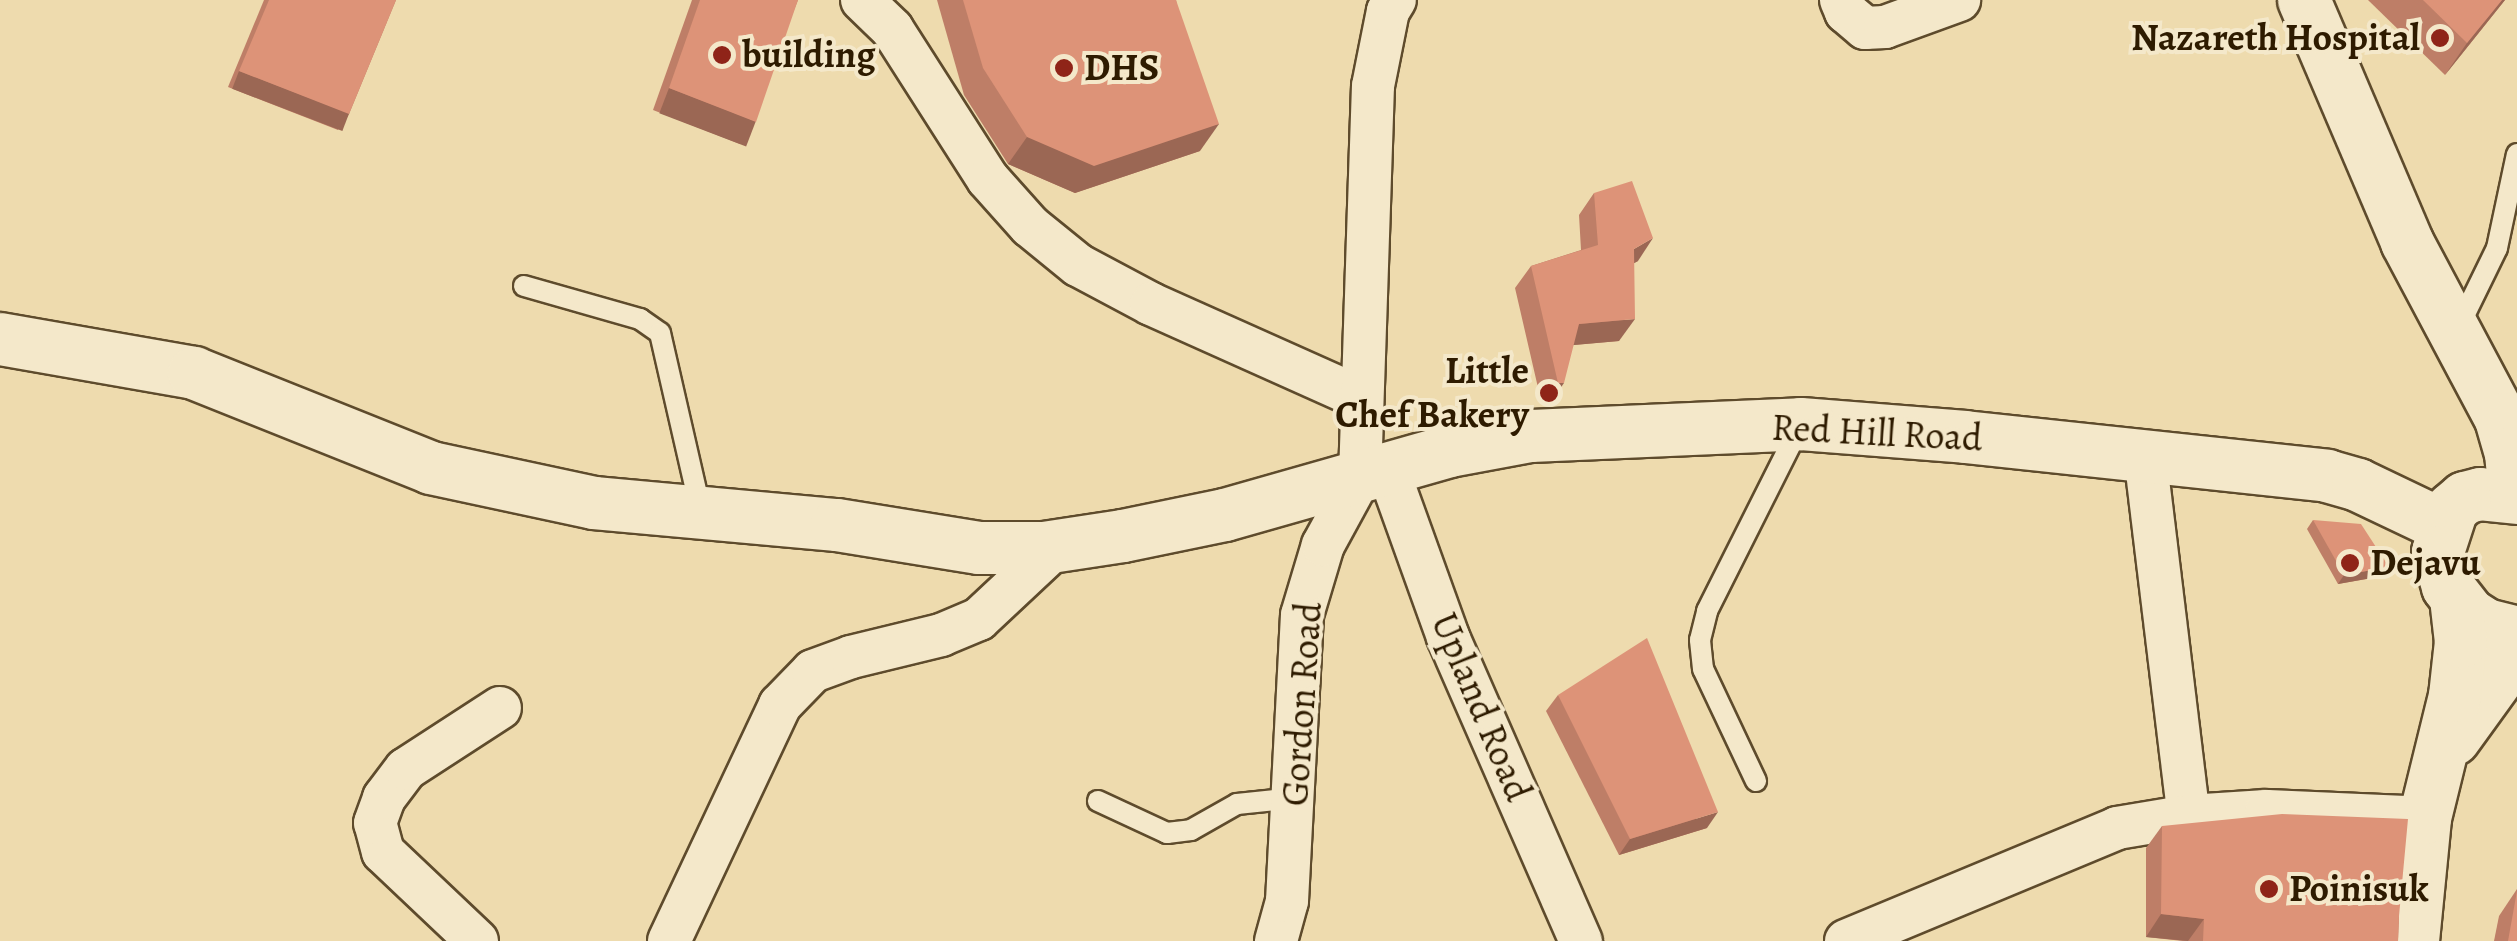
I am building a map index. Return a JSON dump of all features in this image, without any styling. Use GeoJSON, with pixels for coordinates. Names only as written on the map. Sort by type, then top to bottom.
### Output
{"type":"FeatureCollection","features":[{"type":"Feature","properties":{"kind":"street"},"geometry":{"type":"LineString","coordinates":[[862,0],[892,29],[988,179],[1030,226],[1078,265],[1152,304],[1362,398]]}},
{"type":"Feature","properties":{"kind":"street"},"geometry":{"type":"LineString","coordinates":[[1374,473],[1362,398],[1373,86],[1381,38],[1395,0]]}},
{"type":"Feature","properties":{"kind":"street"},"geometry":{"type":"LineString","coordinates":[[1841,0],[1846,12],[1864,28],[1884,27],[1959,0]]}},
{"type":"Feature","properties":{"kind":"street"},"geometry":{"type":"LineString","coordinates":[[2304,0],[2407,242],[2501,419],[2511,453],[2516,497],[2480,494],[2465,498],[2452,509],[2438,552],[2456,598],[2461,642],[2442,757],[2425,818],[2413,941]]}},
{"type":"Feature","properties":{"kind":"street","name":"Red Hill Road"},"geometry":{"type":"LineString","coordinates":[[0,338],[194,373],[431,468],[594,502],[838,526],[979,548],[1056,547],[1225,515],[1450,452],[1531,436],[1801,424],[2327,476],[2358,484],[2444,526]]}},
{"type":"Feature","properties":{"kind":"street"},"geometry":{"type":"LineString","coordinates":[[2145,455],[2190,816]]}},
{"type":"Feature","properties":{"kind":"street","name":"Gordon Road"},"geometry":{"type":"LineString","coordinates":[[1276,941],[1287,901],[1295,798],[1295,690],[1302,615],[1324,545],[1374,473]]}},
{"type":"Feature","properties":{"kind":"street","name":"Upland Road"},"geometry":{"type":"LineString","coordinates":[[1374,473],[1581,941]]}},
{"type":"Feature","properties":{"kind":"street"},"geometry":{"type":"LineString","coordinates":[[669,941],[780,705],[813,671],[851,657],[941,636],[979,620],[1056,547]]}},
{"type":"Feature","properties":{"kind":"street"},"geometry":{"type":"LineString","coordinates":[[2456,598],[2486,626],[2517,633]]}},
{"type":"Feature","properties":{"kind":"street"},"geometry":{"type":"LineString","coordinates":[[2442,757],[2517,652]]}},
{"type":"Feature","properties":{"kind":"street"},"geometry":{"type":"LineString","coordinates":[[477,941],[384,852],[374,823],[384,798],[406,769],[500,708]]}},
{"type":"Feature","properties":{"kind":"street"},"geometry":{"type":"LineString","coordinates":[[1846,941],[2117,828],[2190,816],[2266,811],[2425,818]]}},
{"type":"Feature","properties":{"kind":"lane"},"geometry":{"type":"LineString","coordinates":[[2455,332],[2497,248],[2517,154]]}},
{"type":"Feature","properties":{"kind":"lane"},"geometry":{"type":"LineString","coordinates":[[524,286],[640,320],[660,333],[701,514]]}},
{"type":"Feature","properties":{"kind":"lane"},"geometry":{"type":"LineString","coordinates":[[1756,781],[1703,669],[1700,640],[1707,611],[1801,424]]}},
{"type":"Feature","properties":{"kind":"lane"},"geometry":{"type":"LineString","coordinates":[[1098,801],[1168,833],[1191,830],[1237,804],[1295,798]]}},
{"type":"Feature","properties":{"kind":"building"},"geometry":{"type":"Polygon","coordinates":[[[269,0],[396,0],[349,114],[239,71],[269,0]]]}},
{"type":"Feature","properties":{"kind":"building","name":"building"},"geometry":{"type":"Polygon","coordinates":[[[700,0],[798,0],[756,122],[669,88],[700,0]]]}},
{"type":"Feature","properties":{"kind":"building","name":"DHS"},"geometry":{"type":"Polygon","coordinates":[[[963,0],[1176,0],[1219,124],[1094,166],[1027,137],[983,68],[963,0]]]}},
{"type":"Feature","properties":{"kind":"building"},"geometry":{"type":"Polygon","coordinates":[[[2423,0],[2502,0],[2467,43],[2423,0]]]}},
{"type":"Feature","properties":{"kind":"building"},"geometry":{"type":"Polygon","coordinates":[[[1632,181],[1653,238],[1634,249],[1635,319],[1579,324],[1564,383],[1558,383],[1531,266],[1598,245],[1594,193],[1632,181]]]}},
{"type":"Feature","properties":{"kind":"building","name":"Dejavu"},"geometry":{"type":"Polygon","coordinates":[[[2313,520],[2361,524],[2389,567],[2344,575],[2313,520]]]}},
{"type":"Feature","properties":{"kind":"building"},"geometry":{"type":"Polygon","coordinates":[[[1647,638],[1718,812],[1630,839],[1558,695],[1647,638]]]}},
{"type":"Feature","properties":{"kind":"building","name":"Poinisuk"},"geometry":{"type":"Polygon","coordinates":[[[2282,814],[2408,819],[2398,941],[2203,941],[2204,919],[2161,914],[2162,826],[2282,814]]]}},
{"type":"Feature","properties":{"kind":"building"},"geometry":{"type":"Polygon","coordinates":[[[2517,891],[2517,941],[2508,941],[2517,891]]]}},
{"type":"Feature","properties":{"kind":"place","name":"Nazareth Hospital"},"geometry":{"type":"Point","coordinates":[2440,38]}},
{"type":"Feature","properties":{"kind":"place","name":"building"},"geometry":{"type":"Point","coordinates":[722,55]}},
{"type":"Feature","properties":{"kind":"place","name":"DHS"},"geometry":{"type":"Point","coordinates":[1064,68]}},
{"type":"Feature","properties":{"kind":"place","name":"Little Chef Bakery"},"geometry":{"type":"Point","coordinates":[1549,393]}},
{"type":"Feature","properties":{"kind":"place","name":"Dejavu"},"geometry":{"type":"Point","coordinates":[2350,563]}},
{"type":"Feature","properties":{"kind":"place","name":"Poinisuk"},"geometry":{"type":"Point","coordinates":[2269,889]}}]}
